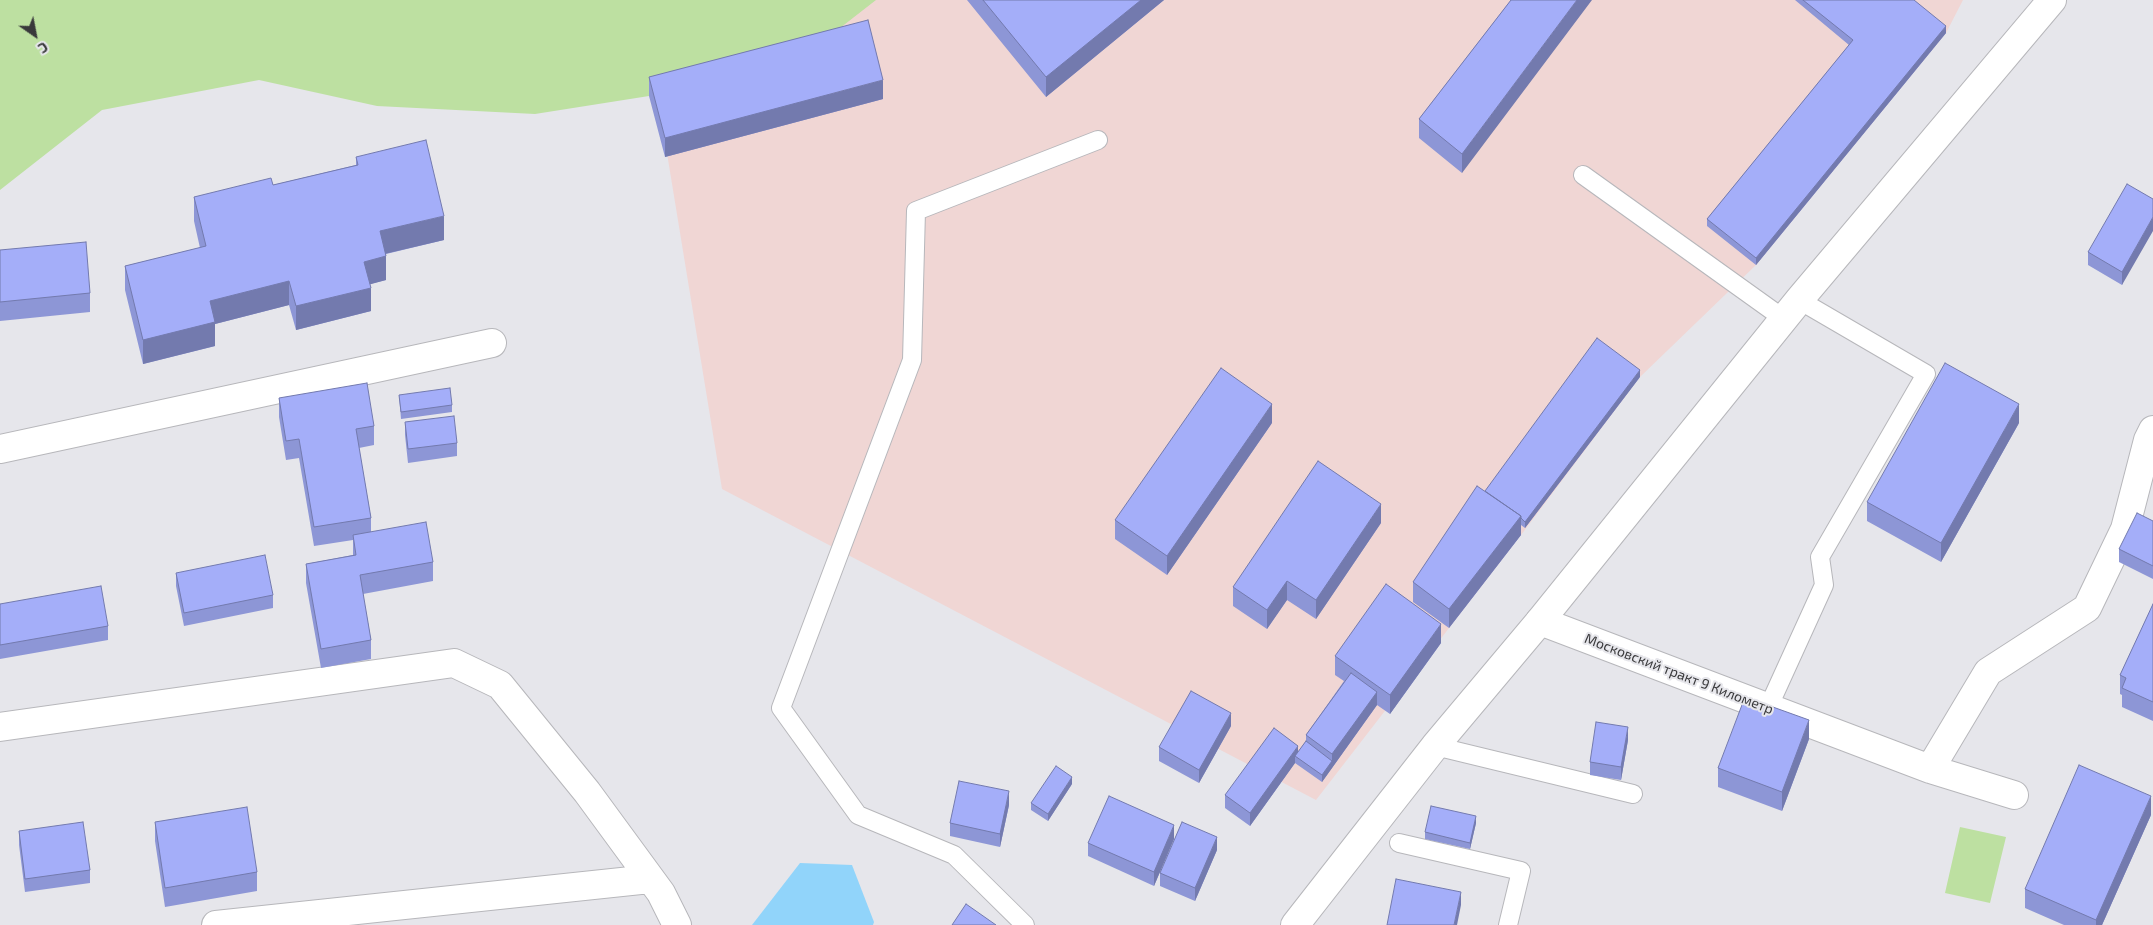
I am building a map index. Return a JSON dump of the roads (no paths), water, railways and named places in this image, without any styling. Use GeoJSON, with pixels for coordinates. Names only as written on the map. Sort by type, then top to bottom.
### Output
{"type":"FeatureCollection","features":[{"type":"Feature","properties":{"kind":"street"},"geometry":{"type":"LineString","coordinates":[[1296,925],[1435,746],[1540,621],[1791,310],[2052,0]]}},
{"type":"Feature","properties":{"kind":"street"},"geometry":{"type":"LineString","coordinates":[[0,449],[492,343]]}},
{"type":"Feature","properties":{"kind":"street"},"geometry":{"type":"LineString","coordinates":[[1930,769],[1988,672],[2087,608],[2125,529],[2148,440],[2153,430]]}},
{"type":"Feature","properties":{"kind":"street","name":"Московский тракт 9 Километр"},"geometry":{"type":"LineString","coordinates":[[1540,621],[1930,769],[2014,795]]}},
{"type":"Feature","properties":{"kind":"street"},"geometry":{"type":"LineString","coordinates":[[0,728],[454,663],[500,685],[587,792],[661,893],[677,925]]}},
{"type":"Feature","properties":{"kind":"street"},"geometry":{"type":"LineString","coordinates":[[216,925],[650,878]]}},
{"type":"Feature","properties":{"kind":"lane"},"geometry":{"type":"LineString","coordinates":[[1025,925],[954,855],[858,815],[781,708],[912,360],[916,211],[1098,140]]}},
{"type":"Feature","properties":{"kind":"lane"},"geometry":{"type":"LineString","coordinates":[[1584,175],[1791,310],[1926,374],[1820,556],[1824,585],[1768,708]]}},
{"type":"Feature","properties":{"kind":"lane"},"geometry":{"type":"LineString","coordinates":[[1435,746],[1633,794]]}},
{"type":"Feature","properties":{"kind":"lane"},"geometry":{"type":"LineString","coordinates":[[1399,843],[1521,871],[1508,925]]}},
{"type":"Feature","properties":{"kind":"water"},"geometry":{"type":"Polygon","coordinates":[[[800,863],[852,865],[874,922],[873,925],[752,925],[800,863]]]}}]}
